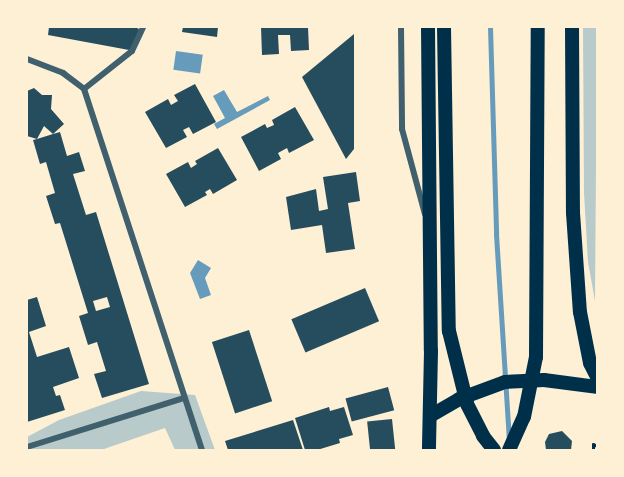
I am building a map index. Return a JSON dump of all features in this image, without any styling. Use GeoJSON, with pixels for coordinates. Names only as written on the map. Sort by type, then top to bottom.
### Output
{"type":"FeatureCollection","features":[{"type":"Feature","properties":{"kind":"main road"},"geometry":{"type":"LineString","coordinates":[[428,27],[429,450]]}},
{"type":"Feature","properties":{"kind":"main road"},"geometry":{"type":"LineString","coordinates":[[444,27],[449,331],[467,404],[483,436],[494,450]]}},
{"type":"Feature","properties":{"kind":"main road"},"geometry":{"type":"LineString","coordinates":[[510,450],[524,417],[536,357],[538,27]]}},
{"type":"Feature","properties":{"kind":"main road"},"geometry":{"type":"LineString","coordinates":[[430,416],[449,404],[491,386],[524,380],[596,384],[580,312],[573,202],[572,27]]}},
{"type":"Feature","properties":{"kind":"main road"},"geometry":{"type":"LineString","coordinates":[[580,312],[586,330],[597,344]]}},
{"type":"Feature","properties":{"kind":"street"},"geometry":{"type":"LineString","coordinates":[[84,89],[132,51],[143,27]]}},
{"type":"Feature","properties":{"kind":"street"},"geometry":{"type":"LineString","coordinates":[[401,27],[402,129],[428,227]]}},
{"type":"Feature","properties":{"kind":"street"},"geometry":{"type":"LineString","coordinates":[[27,60],[63,73],[84,89],[202,450]]}},
{"type":"Feature","properties":{"kind":"street"},"geometry":{"type":"LineString","coordinates":[[27,447],[184,398]]}},
{"type":"Feature","properties":{"kind":"path"},"geometry":{"type":"LineString","coordinates":[[593,450],[593,444],[597,446]]}},
{"type":"Feature","properties":{"kind":"shaded area"},"geometry":{"type":"Polygon","coordinates":[[[583,27],[597,27],[595,301],[588,262],[584,193],[583,27]]]}},
{"type":"Feature","properties":{"kind":"shaded area"},"geometry":{"type":"Polygon","coordinates":[[[141,391],[195,395],[215,450],[175,450],[165,428],[101,450],[27,450],[27,437],[59,420],[141,391]]]}},
{"type":"Feature","properties":{"kind":"water"},"geometry":{"type":"Polygon","coordinates":[[[176,51],[203,55],[200,74],[173,70],[176,51]]]}},
{"type":"Feature","properties":{"kind":"water"},"geometry":{"type":"Polygon","coordinates":[[[224,90],[237,112],[268,96],[270,100],[217,129],[214,124],[225,118],[213,96],[224,90]]]}},
{"type":"Feature","properties":{"kind":"water"},"geometry":{"type":"Polygon","coordinates":[[[198,260],[211,268],[205,278],[211,295],[200,299],[190,273],[198,260]]]}},
{"type":"Feature","properties":{"kind":"building"},"geometry":{"type":"Polygon","coordinates":[[[49,27],[135,27],[139,29],[137,41],[129,50],[48,35],[49,27]]]}},
{"type":"Feature","properties":{"kind":"building"},"geometry":{"type":"Polygon","coordinates":[[[183,27],[218,27],[217,37],[182,32],[183,27]]]}},
{"type":"Feature","properties":{"kind":"building"},"geometry":{"type":"Polygon","coordinates":[[[261,27],[308,27],[309,50],[291,51],[290,35],[278,35],[279,54],[262,55],[261,27]]]}},
{"type":"Feature","properties":{"kind":"building"},"geometry":{"type":"Polygon","coordinates":[[[354,34],[354,149],[346,159],[302,77],[354,34]]]}},
{"type":"Feature","properties":{"kind":"building"},"geometry":{"type":"Polygon","coordinates":[[[195,84],[216,122],[193,134],[189,127],[183,130],[187,137],[166,148],[145,112],[168,99],[171,105],[178,101],[174,95],[195,84]]]}},
{"type":"Feature","properties":{"kind":"building"},"geometry":{"type":"Polygon","coordinates":[[[34,88],[42,95],[52,95],[51,109],[64,124],[53,134],[44,126],[37,139],[27,136],[27,91],[34,88]]]}},
{"type":"Feature","properties":{"kind":"building"},"geometry":{"type":"Polygon","coordinates":[[[295,107],[314,140],[289,153],[287,148],[278,153],[281,159],[259,171],[241,137],[265,124],[267,128],[274,125],[272,120],[295,107]]]}},
{"type":"Feature","properties":{"kind":"building"},"geometry":{"type":"Polygon","coordinates":[[[60,132],[67,156],[79,152],[85,171],[73,174],[86,215],[96,212],[149,384],[102,398],[94,374],[106,371],[97,342],[88,345],[79,316],[88,313],[60,223],[55,224],[46,196],[55,193],[46,162],[40,164],[33,140],[60,132]],[[107,297],[93,301],[96,311],[110,307],[107,297]]]}},
{"type":"Feature","properties":{"kind":"building"},"geometry":{"type":"Polygon","coordinates":[[[218,148],[237,180],[213,194],[210,189],[205,192],[207,195],[185,207],[166,174],[188,162],[191,168],[197,164],[195,161],[218,148]]]}},
{"type":"Feature","properties":{"kind":"building"},"geometry":{"type":"Polygon","coordinates":[[[356,172],[360,201],[348,203],[355,249],[326,253],[322,225],[291,230],[286,197],[316,189],[319,211],[328,209],[323,177],[356,172]]]}},
{"type":"Feature","properties":{"kind":"building"},"geometry":{"type":"Polygon","coordinates":[[[365,288],[379,321],[305,352],[291,319],[365,288]]]}},
{"type":"Feature","properties":{"kind":"building"},"geometry":{"type":"Polygon","coordinates":[[[37,297],[46,326],[29,332],[37,357],[69,347],[79,378],[53,387],[56,396],[60,395],[65,410],[27,422],[27,300],[37,297]]]}},
{"type":"Feature","properties":{"kind":"building"},"geometry":{"type":"Polygon","coordinates":[[[249,330],[272,401],[235,413],[212,342],[249,330]]]}},
{"type":"Feature","properties":{"kind":"building"},"geometry":{"type":"Polygon","coordinates":[[[388,387],[394,410],[352,422],[345,398],[388,387]]]}},
{"type":"Feature","properties":{"kind":"building"},"geometry":{"type":"Polygon","coordinates":[[[329,407],[330,411],[344,407],[353,435],[339,439],[340,443],[317,450],[305,450],[295,418],[329,407]]]}},
{"type":"Feature","properties":{"kind":"building"},"geometry":{"type":"Polygon","coordinates":[[[392,419],[395,450],[370,450],[367,422],[392,419]]]}},
{"type":"Feature","properties":{"kind":"building"},"geometry":{"type":"Polygon","coordinates":[[[293,420],[303,450],[228,450],[225,441],[293,420]]]}},
{"type":"Feature","properties":{"kind":"building"},"geometry":{"type":"Polygon","coordinates":[[[562,431],[572,441],[571,450],[546,450],[545,442],[549,434],[562,431]]]}},
{"type":"Feature","properties":{"kind":"waterway"},"geometry":{"type":"LineString","coordinates":[[490,27],[496,234],[509,439]]}}]}
